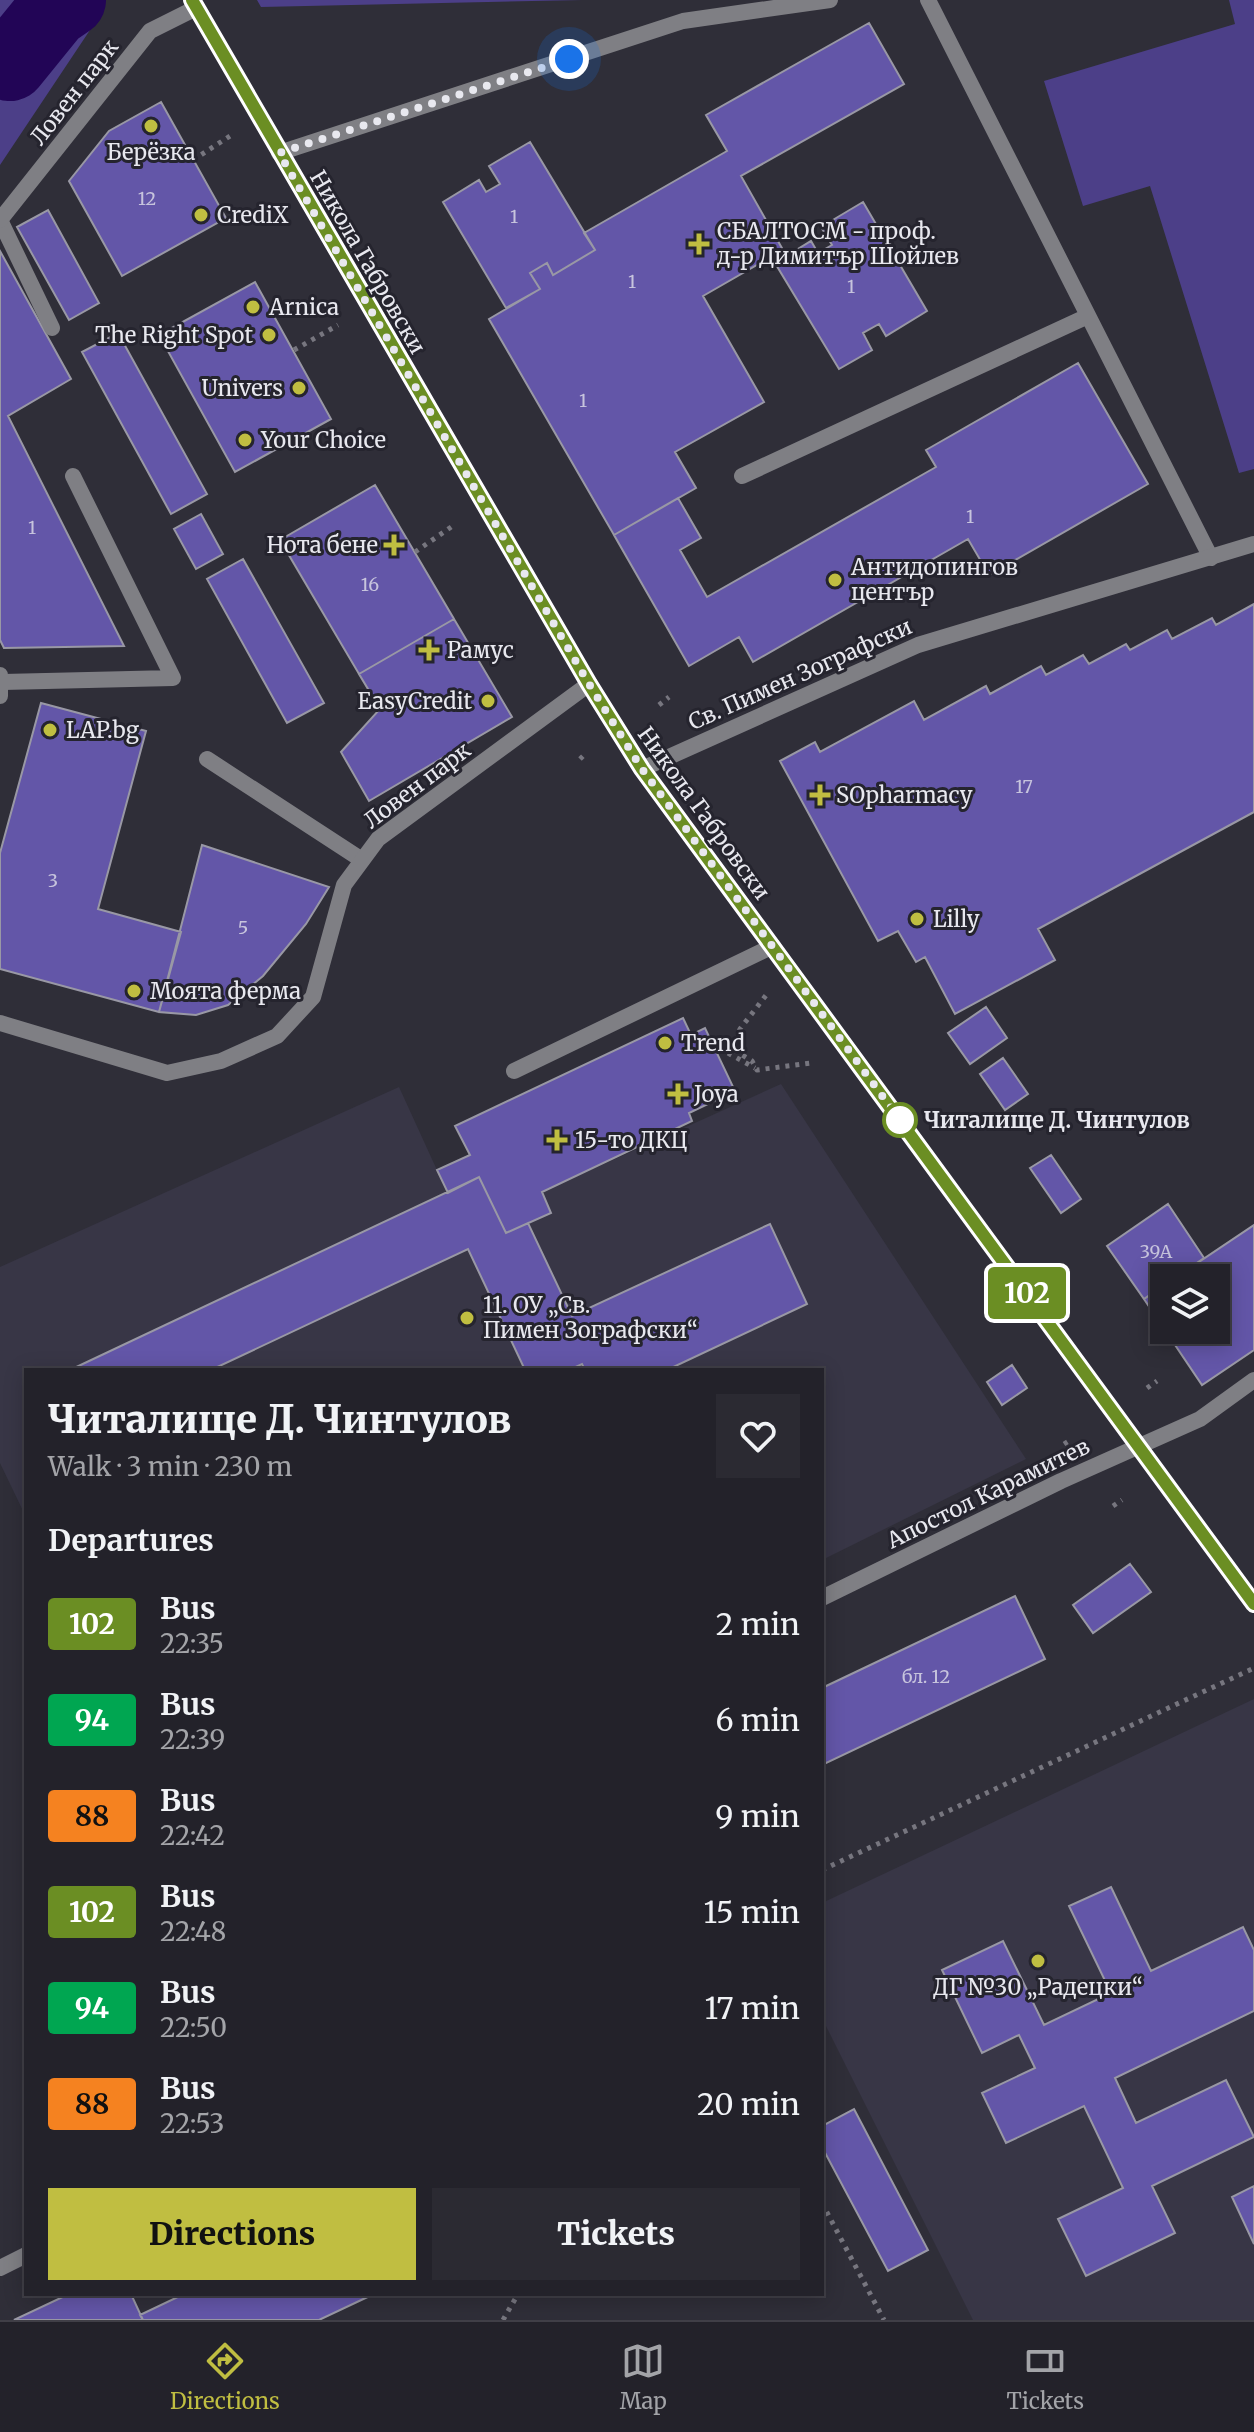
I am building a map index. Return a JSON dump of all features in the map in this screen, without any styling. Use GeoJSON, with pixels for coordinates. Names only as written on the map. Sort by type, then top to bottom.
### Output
{"type":"FeatureCollection","features":[{"type":"Feature","properties":{"kind":"street"},"geometry":{"type":"LineString","coordinates":[[279,153],[683,21],[830,0]]}},
{"type":"Feature","properties":{"kind":"street"},"geometry":{"type":"LineString","coordinates":[[928,0],[1211,558]]}},
{"type":"Feature","properties":{"kind":"street","name":"Никола Габровски"},"geometry":{"type":"LineString","coordinates":[[194,4],[589,684],[642,769],[1254,1604]]}},
{"type":"Feature","properties":{"kind":"street","name":"Ловен парк"},"geometry":{"type":"LineString","coordinates":[[0,220],[150,31],[194,4]]}},
{"type":"Feature","properties":{"kind":"street"},"geometry":{"type":"LineString","coordinates":[[0,220],[52,328]]}},
{"type":"Feature","properties":{"kind":"street"},"geometry":{"type":"LineString","coordinates":[[742,476],[1088,316]]}},
{"type":"Feature","properties":{"kind":"street"},"geometry":{"type":"LineString","coordinates":[[1,684],[173,678],[73,476]]}},
{"type":"Feature","properties":{"kind":"street","name":"Св. Пимен Зографски"},"geometry":{"type":"LineString","coordinates":[[642,769],[918,645],[1254,544]]}},
{"type":"Feature","properties":{"kind":"street","name":"Ловен парк"},"geometry":{"type":"LineString","coordinates":[[0,1023],[167,1073],[221,1061],[277,1036],[313,997],[344,885],[378,839],[589,684]]}},
{"type":"Feature","properties":{"kind":"street"},"geometry":{"type":"LineString","coordinates":[[207,759],[362,860]]}},
{"type":"Feature","properties":{"kind":"street"},"geometry":{"type":"LineString","coordinates":[[514,1071],[773,946]]}},
{"type":"Feature","properties":{"kind":"street","name":"Апостол Карамитев"},"geometry":{"type":"LineString","coordinates":[[824,1597],[1200,1419],[1254,1380]]}},
{"type":"Feature","properties":{"kind":"street"},"geometry":{"type":"LineString","coordinates":[[0,2268],[24,2256]]}},
{"type":"Feature","properties":{"kind":"path"},"geometry":{"type":"LineString","coordinates":[[193,160],[230,136]]}},
{"type":"Feature","properties":{"kind":"path"},"geometry":{"type":"LineString","coordinates":[[294,350],[338,325]]}},
{"type":"Feature","properties":{"kind":"path"},"geometry":{"type":"LineString","coordinates":[[415,552],[454,525]]}},
{"type":"Feature","properties":{"kind":"path"},"geometry":{"type":"LineString","coordinates":[[659,705],[669,697]]}},
{"type":"Feature","properties":{"kind":"path"},"geometry":{"type":"LineString","coordinates":[[719,1058],[731,1052],[740,1029],[767,994]]}},
{"type":"Feature","properties":{"kind":"path"},"geometry":{"type":"LineString","coordinates":[[731,1052],[757,1070],[811,1063]]}},
{"type":"Feature","properties":{"kind":"path"},"geometry":{"type":"LineString","coordinates":[[1147,1388],[1157,1381]]}},
{"type":"Feature","properties":{"kind":"path"},"geometry":{"type":"LineString","coordinates":[[1064,1444],[1072,1439]]}},
{"type":"Feature","properties":{"kind":"path"},"geometry":{"type":"LineString","coordinates":[[1113,1506],[1122,1500]]}},
{"type":"Feature","properties":{"kind":"path"},"geometry":{"type":"LineString","coordinates":[[824,1869],[1254,1668]]}},
{"type":"Feature","properties":{"kind":"path"},"geometry":{"type":"LineString","coordinates":[[824,2207],[884,2320]]}},
{"type":"Feature","properties":{"kind":"path"},"geometry":{"type":"LineString","coordinates":[[503,2320],[517,2296]]}},
{"type":"Feature","properties":{"kind":"shaded area"},"geometry":{"type":"Polygon","coordinates":[[[0,0],[93,0],[90,30],[0,165],[0,0]]]}},
{"type":"Feature","properties":{"kind":"shaded area"},"geometry":{"type":"Polygon","coordinates":[[[257,0],[582,0],[261,7],[257,0]]]}},
{"type":"Feature","properties":{"kind":"shaded area"},"geometry":{"type":"Polygon","coordinates":[[[1229,0],[1254,0],[1254,469],[1239,473],[1150,186],[1083,206],[1044,81],[1235,24],[1229,0]]]}},
{"type":"Feature","properties":{"kind":"shaded area","name":"11. ОУ „Св. Пимен Зографски“"},"geometry":{"type":"Polygon","coordinates":[[[781,1084],[1026,1459],[824,1559],[824,1368],[24,1368],[24,1513],[0,1463],[0,1267],[399,1087],[447,1192],[506,1233],[551,1213],[542,1192],[781,1084]]]}},
{"type":"Feature","properties":{"kind":"shaded area","name":"ДГ №30 „Радецки“"},"geometry":{"type":"Polygon","coordinates":[[[1254,1699],[1254,2320],[973,2320],[824,2022],[824,1902],[1254,1699]]]}},
{"type":"Feature","properties":{"kind":"building"},"geometry":{"type":"Polygon","coordinates":[[[869,23],[904,84],[741,176],[783,250],[703,296],[764,402],[675,452],[696,488],[614,535],[489,319],[540,289],[530,273],[547,263],[553,275],[595,250],[584,233],[727,151],[706,115],[869,23]]]}},
{"type":"Feature","properties":{"kind":"building"},"geometry":{"type":"Polygon","coordinates":[[[161,102],[226,218],[122,276],[69,181],[109,131],[161,102]]]}},
{"type":"Feature","properties":{"kind":"building"},"geometry":{"type":"Polygon","coordinates":[[[530,142],[595,250],[553,275],[547,263],[530,273],[540,289],[506,308],[443,202],[479,180],[486,192],[500,184],[489,166],[530,142]]]}},
{"type":"Feature","properties":{"kind":"building"},"geometry":{"type":"Polygon","coordinates":[[[863,202],[927,311],[886,336],[879,324],[863,333],[872,350],[839,369],[775,263],[811,241],[818,253],[832,245],[821,227],[863,202]]]}},
{"type":"Feature","properties":{"kind":"building"},"geometry":{"type":"Polygon","coordinates":[[[48,210],[99,303],[69,320],[17,227],[48,210]]]}},
{"type":"Feature","properties":{"kind":"building"},"geometry":{"type":"Polygon","coordinates":[[[0,251],[71,379],[8,416],[124,646],[4,648],[0,640],[0,251]]]}},
{"type":"Feature","properties":{"kind":"building"},"geometry":{"type":"Polygon","coordinates":[[[255,282],[331,419],[235,472],[159,335],[255,282]]]}},
{"type":"Feature","properties":{"kind":"building"},"geometry":{"type":"Polygon","coordinates":[[[118,333],[207,494],[171,514],[82,352],[118,333]]]}},
{"type":"Feature","properties":{"kind":"building"},"geometry":{"type":"Polygon","coordinates":[[[1078,363],[1148,484],[989,575],[968,539],[753,662],[739,637],[689,666],[614,535],[678,498],[701,538],[680,550],[707,597],[936,467],[926,450],[1078,363]]]}},
{"type":"Feature","properties":{"kind":"building"},"geometry":{"type":"Polygon","coordinates":[[[375,485],[454,619],[359,674],[280,540],[375,485]]]}},
{"type":"Feature","properties":{"kind":"building"},"geometry":{"type":"Polygon","coordinates":[[[201,514],[223,554],[196,569],[174,529],[201,514]]]}},
{"type":"Feature","properties":{"kind":"building"},"geometry":{"type":"Polygon","coordinates":[[[243,559],[324,703],[287,723],[207,579],[243,559]]]}},
{"type":"Feature","properties":{"kind":"building"},"geometry":{"type":"Polygon","coordinates":[[[1254,604],[1254,812],[1038,929],[1055,960],[955,1014],[925,957],[916,962],[898,931],[878,941],[780,761],[815,742],[820,752],[914,701],[924,720],[986,686],[990,694],[1041,666],[1046,675],[1083,655],[1089,664],[1126,644],[1130,650],[1167,630],[1172,639],[1212,618],[1216,625],[1254,604]]]}},
{"type":"Feature","properties":{"kind":"building"},"geometry":{"type":"Polygon","coordinates":[[[454,619],[512,717],[369,801],[341,752],[380,709],[359,674],[454,619]]]}},
{"type":"Feature","properties":{"kind":"building"},"geometry":{"type":"Polygon","coordinates":[[[41,703],[146,731],[98,909],[181,932],[159,1012],[0,969],[0,853],[41,703]]]}},
{"type":"Feature","properties":{"kind":"building"},"geometry":{"type":"Polygon","coordinates":[[[202,845],[329,887],[306,924],[263,976],[228,1005],[196,1015],[159,1012],[202,845]]]}},
{"type":"Feature","properties":{"kind":"building"},"geometry":{"type":"Polygon","coordinates":[[[986,1007],[1007,1038],[970,1064],[948,1033],[986,1007]]]}},
{"type":"Feature","properties":{"kind":"building","name":"15-то ДКЦ"},"geometry":{"type":"Polygon","coordinates":[[[683,1018],[691,1035],[705,1028],[735,1091],[689,1113],[692,1121],[542,1192],[551,1213],[506,1233],[479,1177],[448,1193],[437,1170],[470,1155],[455,1126],[683,1018]]]}},
{"type":"Feature","properties":{"kind":"building"},"geometry":{"type":"Polygon","coordinates":[[[1003,1058],[1028,1094],[1005,1110],[980,1074],[1003,1058]]]}},
{"type":"Feature","properties":{"kind":"building"},"geometry":{"type":"Polygon","coordinates":[[[1051,1155],[1081,1199],[1061,1213],[1030,1168],[1051,1155]]]}},
{"type":"Feature","properties":{"kind":"building"},"geometry":{"type":"Polygon","coordinates":[[[479,1177],[506,1233],[528,1223],[572,1316],[770,1224],[807,1304],[671,1368],[584,1368],[582,1364],[573,1368],[524,1368],[468,1249],[215,1368],[74,1368],[479,1177]]]}},
{"type":"Feature","properties":{"kind":"building"},"geometry":{"type":"Polygon","coordinates":[[[1168,1204],[1204,1258],[1195,1264],[1150,1264],[1150,1295],[1144,1299],[1107,1246],[1168,1204]]]}},
{"type":"Feature","properties":{"kind":"building"},"geometry":{"type":"Polygon","coordinates":[[[1254,1225],[1254,1350],[1202,1385],[1174,1344],[1230,1344],[1230,1264],[1196,1264],[1254,1225]]]}},
{"type":"Feature","properties":{"kind":"building"},"geometry":{"type":"Polygon","coordinates":[[[1012,1365],[1027,1388],[1002,1405],[987,1382],[1012,1365]]]}},
{"type":"Feature","properties":{"kind":"building"},"geometry":{"type":"Polygon","coordinates":[[[1130,1564],[1151,1592],[1093,1633],[1073,1605],[1130,1564]]]}},
{"type":"Feature","properties":{"kind":"building"},"geometry":{"type":"Polygon","coordinates":[[[1015,1596],[1045,1659],[824,1764],[824,1687],[1015,1596]]]}},
{"type":"Feature","properties":{"kind":"building"},"geometry":{"type":"Polygon","coordinates":[[[1111,1887],[1151,1971],[1243,1927],[1254,1950],[1254,2011],[1115,2078],[1136,2123],[1226,2080],[1254,2137],[1152,2186],[1175,2233],[1086,2276],[1058,2219],[1123,2188],[1084,2106],[1006,2143],[982,2093],[1035,2068],[1019,2035],[982,2053],[942,1970],[1003,1941],[1044,2025],[1111,1993],[1069,1906],[1111,1887]]]}},
{"type":"Feature","properties":{"kind":"building"},"geometry":{"type":"Polygon","coordinates":[[[854,2109],[928,2250],[888,2271],[824,2151],[824,2125],[854,2109]]]}},
{"type":"Feature","properties":{"kind":"building"},"geometry":{"type":"Polygon","coordinates":[[[1254,2186],[1254,2244],[1232,2197],[1254,2186]]]}},
{"type":"Feature","properties":{"kind":"building"},"geometry":{"type":"Polygon","coordinates":[[[65,2296],[132,2296],[143,2320],[14,2320],[65,2296]]]}},
{"type":"Feature","properties":{"kind":"building"},"geometry":{"type":"Polygon","coordinates":[[[180,2296],[370,2296],[319,2320],[143,2320],[140,2315],[180,2296]]]}},
{"type":"Feature","properties":{"kind":"waterway"},"geometry":{"type":"LineString","coordinates":[[0,59],[10,64],[53,11],[69,0]]}},
{"type":"Feature","properties":{"kind":"waterway"},"geometry":{"type":"LineString","coordinates":[[0,86],[10,64]]}},
{"type":"Feature","properties":{"kind":"bus line","name":"102"},"geometry":{"type":"LineString","coordinates":[[192,0],[589,684],[642,769],[1254,1604]]}},
{"type":"Feature","properties":{"kind":"place","name":"Берёзка"},"geometry":{"type":"Point","coordinates":[151,126]}},
{"type":"Feature","properties":{"kind":"place","name":"CrediX"},"geometry":{"type":"Point","coordinates":[201,215]}},
{"type":"Feature","properties":{"kind":"place","name":"СБАЛТОСМ - проф. д-р Димитър Шойлев"},"geometry":{"type":"Point","coordinates":[699,244]}},
{"type":"Feature","properties":{"kind":"place","name":"Arnica"},"geometry":{"type":"Point","coordinates":[253,307]}},
{"type":"Feature","properties":{"kind":"place","name":"The Right Spot"},"geometry":{"type":"Point","coordinates":[269,335]}},
{"type":"Feature","properties":{"kind":"place","name":"Univers"},"geometry":{"type":"Point","coordinates":[299,388]}},
{"type":"Feature","properties":{"kind":"place","name":"Your Choice"},"geometry":{"type":"Point","coordinates":[245,440]}},
{"type":"Feature","properties":{"kind":"place","name":"Нота бене"},"geometry":{"type":"Point","coordinates":[394,545]}},
{"type":"Feature","properties":{"kind":"place","name":"Антидопингов център"},"geometry":{"type":"Point","coordinates":[835,580]}},
{"type":"Feature","properties":{"kind":"place","name":"Рамус"},"geometry":{"type":"Point","coordinates":[429,650]}},
{"type":"Feature","properties":{"kind":"place","name":"EasyCredit"},"geometry":{"type":"Point","coordinates":[488,701]}},
{"type":"Feature","properties":{"kind":"place","name":"LAP.bg"},"geometry":{"type":"Point","coordinates":[50,730]}},
{"type":"Feature","properties":{"kind":"place","name":"SOpharmacy"},"geometry":{"type":"Point","coordinates":[820,795]}},
{"type":"Feature","properties":{"kind":"place","name":"Lilly"},"geometry":{"type":"Point","coordinates":[917,919]}},
{"type":"Feature","properties":{"kind":"place","name":"Моята ферма"},"geometry":{"type":"Point","coordinates":[134,991]}},
{"type":"Feature","properties":{"kind":"place","name":"Trend"},"geometry":{"type":"Point","coordinates":[665,1043]}},
{"type":"Feature","properties":{"kind":"place","name":"Joya"},"geometry":{"type":"Point","coordinates":[678,1094]}},
{"type":"Feature","properties":{"kind":"place","name":"Читалище Д. Чинтулов"},"geometry":{"type":"Point","coordinates":[900,1120]}},
{"type":"Feature","properties":{"kind":"place","name":"15-то ДКЦ"},"geometry":{"type":"Point","coordinates":[557,1140]}},
{"type":"Feature","properties":{"kind":"place","name":"11. ОУ „Св. Пимен Зографски“"},"geometry":{"type":"Point","coordinates":[467,1318]}},
{"type":"Feature","properties":{"kind":"place","name":"ДГ №30 „Радецки“"},"geometry":{"type":"Point","coordinates":[1038,1961]}},
{"type":"Feature","properties":{"kind":"route"},"geometry":{"type":"LineString","coordinates":[[569,59],[279,153],[589,684],[642,769],[900,1120]]}}]}
